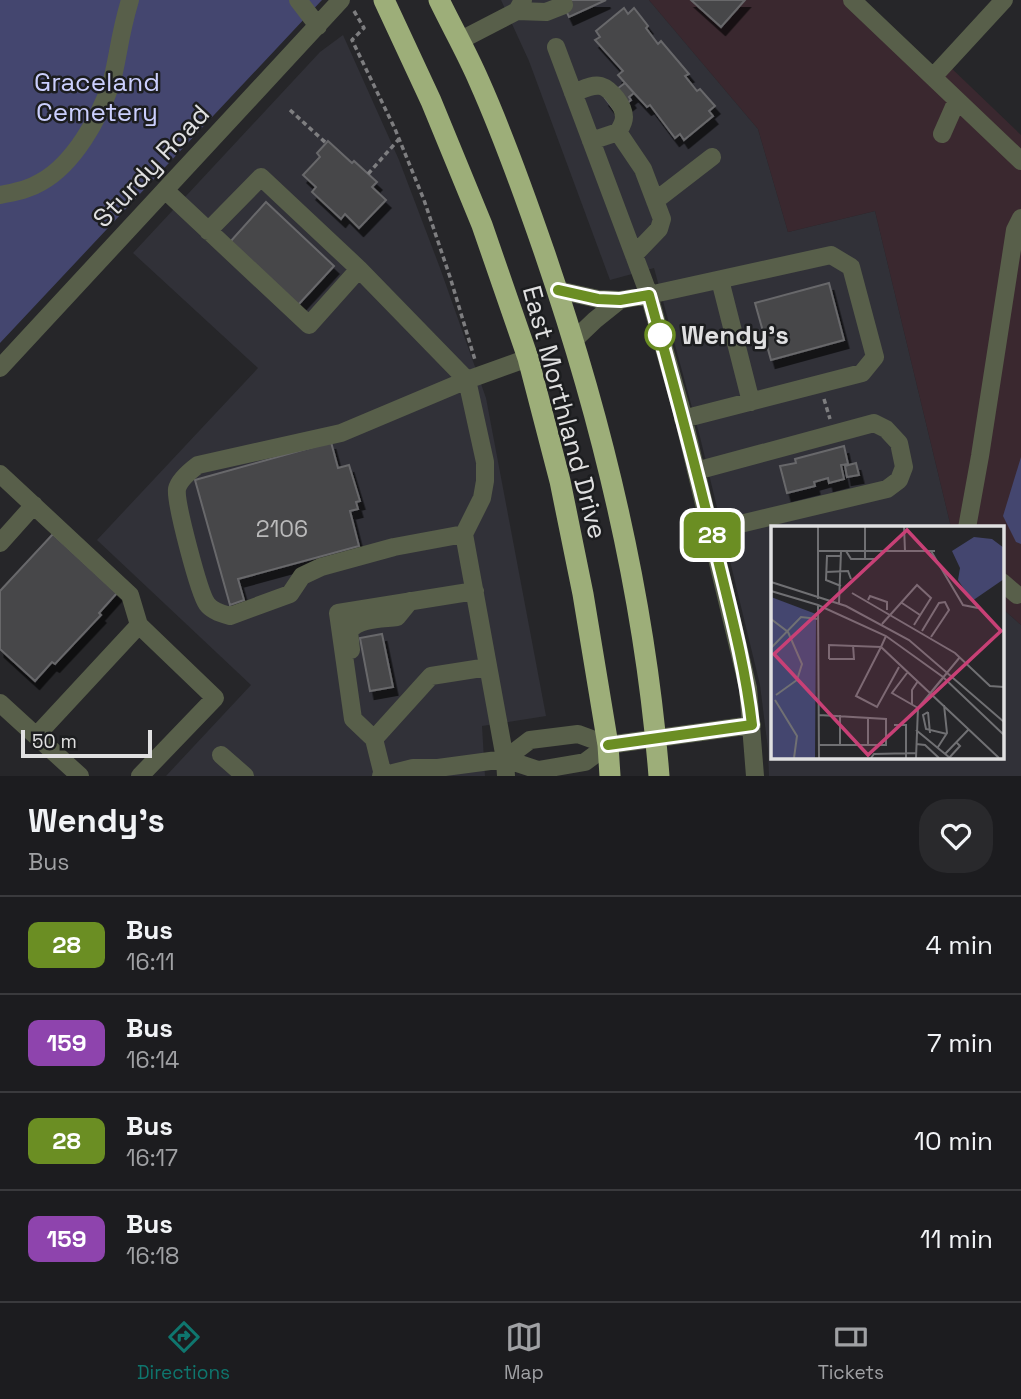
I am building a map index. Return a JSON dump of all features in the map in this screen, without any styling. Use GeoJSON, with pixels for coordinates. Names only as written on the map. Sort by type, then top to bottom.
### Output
{"type":"FeatureCollection","features":[{"type":"Feature","properties":{"kind":"highway","name":"East Morthland Drive"},"geometry":{"type":"LineString","coordinates":[[384,0],[431,101],[482,225],[528,358],[560,481],[583,594],[608,745],[610,776]]}},
{"type":"Feature","properties":{"kind":"highway","name":"East Morthland Drive"},"geometry":{"type":"LineString","coordinates":[[439,0],[484,94],[529,207],[558,290],[608,460],[634,578],[660,776]]}},
{"type":"Feature","properties":{"kind":"street"},"geometry":{"type":"LineString","coordinates":[[0,195],[21,191],[42,182],[76,150],[101,108],[111,82],[130,0]]}},
{"type":"Feature","properties":{"kind":"street"},"geometry":{"type":"LineString","coordinates":[[298,0],[318,26]]}},
{"type":"Feature","properties":{"kind":"street"},"geometry":{"type":"LineString","coordinates":[[852,0],[1021,161]]}},
{"type":"Feature","properties":{"kind":"street"},"geometry":{"type":"LineString","coordinates":[[933,77],[1004,0]]}},
{"type":"Feature","properties":{"kind":"street","name":"Sturdy Road"},"geometry":{"type":"LineString","coordinates":[[0,368],[318,26],[347,5]]}},
{"type":"Feature","properties":{"kind":"street"},"geometry":{"type":"LineString","coordinates":[[459,41],[520,6],[546,12],[564,5]]}},
{"type":"Feature","properties":{"kind":"street"},"geometry":{"type":"LineString","coordinates":[[556,47],[649,295],[683,419],[748,688],[755,776]]}},
{"type":"Feature","properties":{"kind":"street"},"geometry":{"type":"LineString","coordinates":[[573,93],[599,86],[607,89],[624,112],[623,125],[618,132],[592,141]]}},
{"type":"Feature","properties":{"kind":"street"},"geometry":{"type":"LineString","coordinates":[[942,134],[957,100]]}},
{"type":"Feature","properties":{"kind":"street"},"geometry":{"type":"LineString","coordinates":[[618,132],[643,169],[662,219],[659,229],[634,254]]}},
{"type":"Feature","properties":{"kind":"street"},"geometry":{"type":"LineString","coordinates":[[655,201],[712,157]]}},
{"type":"Feature","properties":{"kind":"street"},"geometry":{"type":"LineString","coordinates":[[208,231],[261,177],[473,378],[485,462],[485,481],[482,498],[464,534],[505,768]]}},
{"type":"Feature","properties":{"kind":"street"},"geometry":{"type":"LineString","coordinates":[[165,190],[309,325],[359,270]]}},
{"type":"Feature","properties":{"kind":"street"},"geometry":{"type":"LineString","coordinates":[[967,526],[1015,230],[1021,218]]}},
{"type":"Feature","properties":{"kind":"street"},"geometry":{"type":"LineString","coordinates":[[558,290],[598,299],[620,300],[720,281],[831,255],[851,267],[874,357],[862,373],[683,419]]}},
{"type":"Feature","properties":{"kind":"street"},"geometry":{"type":"LineString","coordinates":[[720,281],[751,402]]}},
{"type":"Feature","properties":{"kind":"street"},"geometry":{"type":"LineString","coordinates":[[573,341],[620,300]]}},
{"type":"Feature","properties":{"kind":"street"},"geometry":{"type":"LineString","coordinates":[[464,534],[394,547],[321,567],[302,576],[290,594],[230,616],[220,614],[207,605],[182,524],[177,487],[188,472],[198,466],[341,433],[528,358]]}},
{"type":"Feature","properties":{"kind":"street"},"geometry":{"type":"LineString","coordinates":[[696,471],[874,423],[886,429],[899,443],[904,467],[900,480],[887,489],[711,531]]}},
{"type":"Feature","properties":{"kind":"street"},"geometry":{"type":"LineString","coordinates":[[776,450],[792,452],[869,433],[885,441],[892,460],[890,473],[883,480],[835,494],[823,504]]}},
{"type":"Feature","properties":{"kind":"street"},"geometry":{"type":"LineString","coordinates":[[0,474],[130,596],[139,625],[215,698],[140,776]]}},
{"type":"Feature","properties":{"kind":"street"},"geometry":{"type":"LineString","coordinates":[[0,542],[34,505]]}},
{"type":"Feature","properties":{"kind":"street"},"geometry":{"type":"LineString","coordinates":[[1004,584],[1017,595]]}},
{"type":"Feature","properties":{"kind":"street"},"geometry":{"type":"LineString","coordinates":[[475,591],[414,601],[397,617],[359,623],[349,631],[358,693],[351,709],[353,719],[374,739],[382,775],[413,768],[538,770],[584,762],[608,745],[752,725]]}},
{"type":"Feature","properties":{"kind":"street"},"geometry":{"type":"LineString","coordinates":[[36,736],[139,625]]}},
{"type":"Feature","properties":{"kind":"street"},"geometry":{"type":"LineString","coordinates":[[374,739],[431,676],[488,667]]}},
{"type":"Feature","properties":{"kind":"street"},"geometry":{"type":"LineString","coordinates":[[0,703],[80,776]]}},
{"type":"Feature","properties":{"kind":"street"},"geometry":{"type":"LineString","coordinates":[[505,768],[530,740],[578,734],[608,745]]}},
{"type":"Feature","properties":{"kind":"street"},"geometry":{"type":"LineString","coordinates":[[221,755],[245,776]]}},
{"type":"Feature","properties":{"kind":"path"},"geometry":{"type":"LineString","coordinates":[[347,5],[364,28],[352,40],[399,139],[424,200],[450,276],[474,352],[473,378]]}},
{"type":"Feature","properties":{"kind":"path"},"geometry":{"type":"LineString","coordinates":[[290,110],[326,143]]}},
{"type":"Feature","properties":{"kind":"path"},"geometry":{"type":"LineString","coordinates":[[368,174],[399,139]]}},
{"type":"Feature","properties":{"kind":"path"},"geometry":{"type":"LineString","coordinates":[[820,384],[834,434]]}},
{"type":"Feature","properties":{"kind":"shaded area"},"geometry":{"type":"Polygon","coordinates":[[[501,0],[649,0],[758,129],[788,232],[875,211],[951,526],[771,526],[771,758],[1004,758],[1004,610],[1021,625],[1021,776],[769,776],[760,685],[700,437],[654,268],[610,280],[529,61],[501,0]]]}},
{"type":"Feature","properties":{"kind":"shaded area"},"geometry":{"type":"Polygon","coordinates":[[[649,0],[851,0],[933,76],[946,63],[1021,135],[1021,625],[1004,610],[1004,526],[951,526],[875,211],[788,232],[758,129],[649,0]]]}},
{"type":"Feature","properties":{"kind":"shaded area"},"geometry":{"type":"Polygon","coordinates":[[[343,35],[399,160],[486,398],[546,716],[482,726],[485,776],[166,776],[251,685],[97,540],[258,368],[133,253],[320,52],[343,35]]]}},
{"type":"Feature","properties":{"kind":"green space","name":"Graceland Cemetery"},"geometry":{"type":"Polygon","coordinates":[[[0,0],[322,0],[0,343],[0,0]]]}},
{"type":"Feature","properties":{"kind":"green space"},"geometry":{"type":"Polygon","coordinates":[[[1021,457],[1021,544],[1016,542],[1003,516],[1021,457]]]}},
{"type":"Feature","properties":{"kind":"building"},"geometry":{"type":"Polygon","coordinates":[[[561,0],[606,0],[569,17],[561,0]]]}},
{"type":"Feature","properties":{"kind":"building"},"geometry":{"type":"Polygon","coordinates":[[[691,0],[745,0],[721,27],[691,0]]]}},
{"type":"Feature","properties":{"kind":"building"},"geometry":{"type":"Polygon","coordinates":[[[624,8],[628,14],[634,8],[658,44],[661,41],[689,74],[685,76],[697,91],[700,89],[715,106],[709,111],[713,116],[684,140],[680,134],[675,138],[650,105],[647,107],[634,93],[618,75],[623,71],[595,40],[600,37],[596,31],[624,8]]]}},
{"type":"Feature","properties":{"kind":"building"},"geometry":{"type":"Polygon","coordinates":[[[625,83],[634,93],[629,97],[631,100],[616,112],[605,98],[625,83]]]}},
{"type":"Feature","properties":{"kind":"building"},"geometry":{"type":"Polygon","coordinates":[[[328,141],[377,182],[372,187],[386,200],[359,228],[345,214],[341,219],[312,192],[316,187],[303,175],[320,157],[317,153],[328,141]]]}},
{"type":"Feature","properties":{"kind":"building"},"geometry":{"type":"Polygon","coordinates":[[[266,202],[334,266],[298,305],[230,242],[266,202]]]}},
{"type":"Feature","properties":{"kind":"building"},"geometry":{"type":"Polygon","coordinates":[[[829,283],[844,340],[771,360],[755,303],[829,283]]]}},
{"type":"Feature","properties":{"kind":"building"},"geometry":{"type":"Polygon","coordinates":[[[331,442],[338,468],[349,465],[360,501],[356,502],[358,509],[350,511],[359,546],[238,579],[244,600],[230,605],[195,480],[331,442]]]}},
{"type":"Feature","properties":{"kind":"building"},"geometry":{"type":"Polygon","coordinates":[[[844,446],[848,464],[841,465],[844,479],[829,483],[828,478],[814,482],[815,486],[787,493],[780,466],[796,463],[795,459],[844,446]]]}},
{"type":"Feature","properties":{"kind":"building"},"geometry":{"type":"Polygon","coordinates":[[[856,463],[859,475],[847,477],[845,466],[856,463]]]}},
{"type":"Feature","properties":{"kind":"building"},"geometry":{"type":"Polygon","coordinates":[[[53,534],[117,593],[99,613],[101,615],[55,664],[52,662],[35,681],[0,649],[0,591],[53,534]]]}},
{"type":"Feature","properties":{"kind":"building"},"geometry":{"type":"Polygon","coordinates":[[[382,634],[393,687],[370,691],[360,638],[382,634]]]}},
{"type":"Feature","properties":{"kind":"bus line","name":"28"},"geometry":{"type":"LineString","coordinates":[[558,290],[598,299],[620,300],[649,295],[682,412],[748,688],[752,725],[608,745]]}},
{"type":"Feature","properties":{"kind":"place","name":"Wendy's"},"geometry":{"type":"Point","coordinates":[660,335]}}]}
